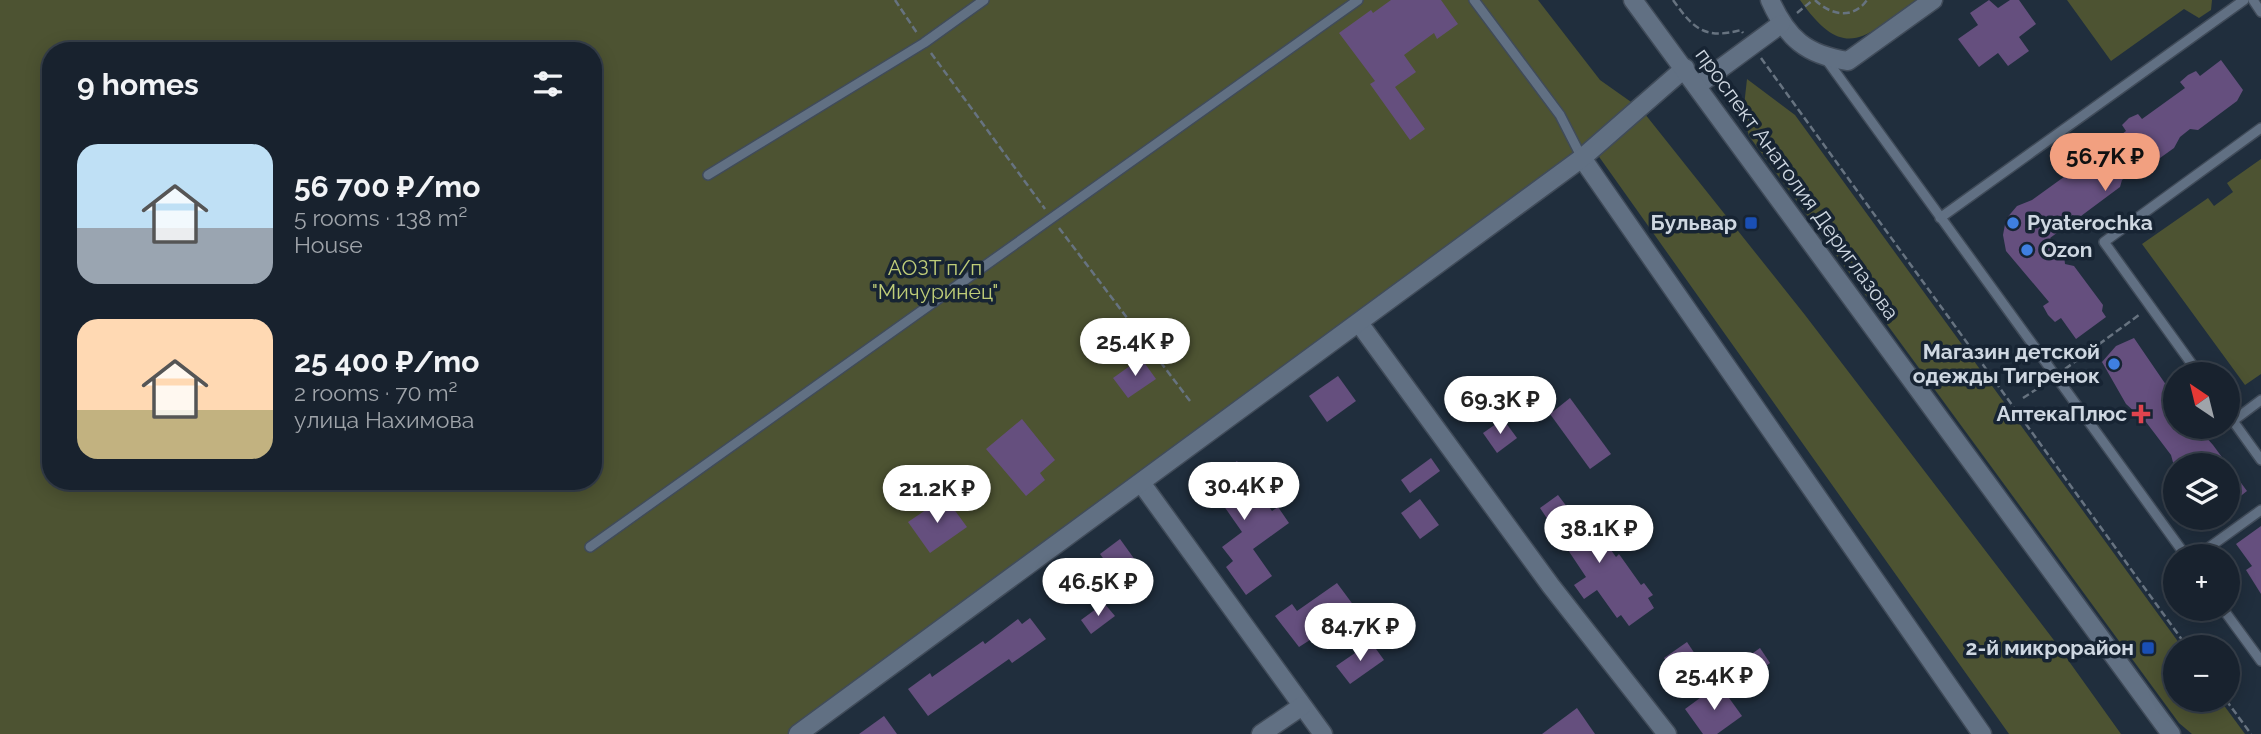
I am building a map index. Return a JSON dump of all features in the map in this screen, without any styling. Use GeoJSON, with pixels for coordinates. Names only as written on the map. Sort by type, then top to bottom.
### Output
{"type":"FeatureCollection","features":[{"type":"Feature","properties":{"kind":"street","name":"проспект Анатолия Дериглазова"},"geometry":{"type":"LineString","coordinates":[[1633,0],[2172,734]]}},
{"type":"Feature","properties":{"kind":"street"},"geometry":{"type":"LineString","coordinates":[[1770,0],[1781,24],[1803,47],[1825,58],[1848,61],[1933,0]]}},
{"type":"Feature","properties":{"kind":"street"},"geometry":{"type":"LineString","coordinates":[[1698,85],[1781,24]]}},
{"type":"Feature","properties":{"kind":"street"},"geometry":{"type":"LineString","coordinates":[[798,734],[1142,484],[1582,158],[1685,68]]}},
{"type":"Feature","properties":{"kind":"street"},"geometry":{"type":"LineString","coordinates":[[1582,158],[1982,734]]}},
{"type":"Feature","properties":{"kind":"street"},"geometry":{"type":"LineString","coordinates":[[1359,323],[1551,586],[1667,734]]}},
{"type":"Feature","properties":{"kind":"street"},"geometry":{"type":"LineString","coordinates":[[1142,484],[1323,734]]}},
{"type":"Feature","properties":{"kind":"street"},"geometry":{"type":"LineString","coordinates":[[1261,734],[1302,706]]}},
{"type":"Feature","properties":{"kind":"lane"},"geometry":{"type":"LineString","coordinates":[[708,175],[924,43],[984,0]]}},
{"type":"Feature","properties":{"kind":"lane"},"geometry":{"type":"LineString","coordinates":[[590,547],[1053,220],[1358,0]]}},
{"type":"Feature","properties":{"kind":"lane"},"geometry":{"type":"LineString","coordinates":[[1474,0],[1560,116],[1582,158]]}},
{"type":"Feature","properties":{"kind":"lane"},"geometry":{"type":"LineString","coordinates":[[1940,218],[2244,0]]}},
{"type":"Feature","properties":{"kind":"lane"},"geometry":{"type":"LineString","coordinates":[[2253,0],[2261,12]]}},
{"type":"Feature","properties":{"kind":"lane"},"geometry":{"type":"LineString","coordinates":[[1825,58],[2177,544]]}},
{"type":"Feature","properties":{"kind":"lane"},"geometry":{"type":"LineString","coordinates":[[2190,362],[2104,242],[2261,128]]}},
{"type":"Feature","properties":{"kind":"lane"},"geometry":{"type":"LineString","coordinates":[[2240,412],[2261,400]]}},
{"type":"Feature","properties":{"kind":"lane"},"geometry":{"type":"LineString","coordinates":[[2240,431],[2261,460]]}},
{"type":"Feature","properties":{"kind":"lane"},"geometry":{"type":"LineString","coordinates":[[2214,544],[2261,510]]}},
{"type":"Feature","properties":{"kind":"lane"},"geometry":{"type":"LineString","coordinates":[[2232,621],[2261,661]]}},
{"type":"Feature","properties":{"kind":"path"},"geometry":{"type":"LineString","coordinates":[[895,0],[1053,220],[1190,401]]}},
{"type":"Feature","properties":{"kind":"path"},"geometry":{"type":"LineString","coordinates":[[1673,0],[1699,30],[1716,34],[1741,30],[2179,635]]}},
{"type":"Feature","properties":{"kind":"path"},"geometry":{"type":"LineString","coordinates":[[1815,0],[1825,9],[1838,14],[1852,12],[1867,0]]}},
{"type":"Feature","properties":{"kind":"path"},"geometry":{"type":"LineString","coordinates":[[2023,398],[2151,307]]}},
{"type":"Feature","properties":{"kind":"path"},"geometry":{"type":"LineString","coordinates":[[2235,712],[2251,734]]}},
{"type":"Feature","properties":{"kind":"green space","name":"АОЗТ п/п \"Мичуринец\""},"geometry":{"type":"Polygon","coordinates":[[[0,0],[1538,0],[1600,80],[1641,109],[1805,315],[2053,639],[2121,734],[2009,734],[1590,144],[788,734],[0,734],[0,0]]]}},
{"type":"Feature","properties":{"kind":"green space"},"geometry":{"type":"Polygon","coordinates":[[[1800,0],[1916,0],[1869,33],[1856,38],[1843,38],[1830,32],[1816,20],[1800,0]]]}},
{"type":"Feature","properties":{"kind":"green space"},"geometry":{"type":"Polygon","coordinates":[[[2067,0],[2212,0],[2211,10],[2199,18],[2184,9],[2111,61],[2067,0]]]}},
{"type":"Feature","properties":{"kind":"green space"},"geometry":{"type":"Polygon","coordinates":[[[1747,79],[1795,115],[2173,635],[2163,635],[2163,701],[1749,136],[1743,115],[1747,79]]]}},
{"type":"Feature","properties":{"kind":"green space"},"geometry":{"type":"Polygon","coordinates":[[[2261,159],[2261,374],[2245,385],[2240,378],[2240,362],[2228,362],[2142,244],[2208,198],[2214,206],[2233,192],[2227,183],[2261,159]]]}},
{"type":"Feature","properties":{"kind":"green space"},"geometry":{"type":"Polygon","coordinates":[[[2171,712],[2229,712],[2245,734],[2192,734],[2171,712]]]}},
{"type":"Feature","properties":{"kind":"building"},"geometry":{"type":"Polygon","coordinates":[[[1391,0],[1441,0],[1458,24],[1437,39],[1434,33],[1404,55],[1416,72],[1395,87],[1425,129],[1410,140],[1370,84],[1375,81],[1339,33],[1371,10],[1373,13],[1391,0]]]}},
{"type":"Feature","properties":{"kind":"building"},"geometry":{"type":"Polygon","coordinates":[[[1989,0],[1998,8],[2010,0],[2019,0],[2036,24],[2019,37],[2029,51],[2008,66],[1998,53],[1979,67],[1958,39],[1978,25],[1970,13],[1989,0]]]}},
{"type":"Feature","properties":{"kind":"building"},"geometry":{"type":"Polygon","coordinates":[[[2221,60],[2243,90],[2237,101],[2198,130],[2190,129],[2180,137],[2174,148],[2139,173],[2133,172],[2122,180],[2120,187],[2081,216],[2072,215],[2069,224],[2050,238],[2064,255],[2065,264],[2074,266],[2103,305],[2102,311],[2106,317],[2076,339],[2061,318],[2055,322],[2048,315],[2043,306],[2049,302],[2006,251],[2003,235],[2006,219],[2017,206],[2032,200],[2068,174],[2064,168],[2071,162],[2080,157],[2084,162],[2126,131],[2122,125],[2129,118],[2138,114],[2142,119],[2185,88],[2180,82],[2188,75],[2196,71],[2200,76],[2221,60]]]}},
{"type":"Feature","properties":{"kind":"building"},"geometry":{"type":"Polygon","coordinates":[[[2134,338],[2163,380],[2163,439],[2208,439],[2219,453],[2169,453],[2146,422],[2126,404],[2102,362],[2116,346],[2134,338]]]}},
{"type":"Feature","properties":{"kind":"building"},"geometry":{"type":"Polygon","coordinates":[[[1141,358],[1156,379],[1128,398],[1113,378],[1141,358]]]}},
{"type":"Feature","properties":{"kind":"building"},"geometry":{"type":"Polygon","coordinates":[[[1338,376],[1356,401],[1327,422],[1309,396],[1338,376]]]}},
{"type":"Feature","properties":{"kind":"building"},"geometry":{"type":"Polygon","coordinates":[[[1570,398],[1611,454],[1590,469],[1550,414],[1570,398]]]}},
{"type":"Feature","properties":{"kind":"building"},"geometry":{"type":"Polygon","coordinates":[[[1022,419],[1055,460],[1040,473],[1045,480],[1026,496],[986,449],[1022,419]]]}},
{"type":"Feature","properties":{"kind":"building"},"geometry":{"type":"Polygon","coordinates":[[[1503,419],[1517,438],[1497,453],[1483,433],[1503,419]]]}},
{"type":"Feature","properties":{"kind":"building"},"geometry":{"type":"Polygon","coordinates":[[[1431,458],[1440,471],[1410,493],[1401,480],[1431,458]]]}},
{"type":"Feature","properties":{"kind":"building"},"geometry":{"type":"Polygon","coordinates":[[[1237,461],[1272,511],[1278,507],[1289,523],[1253,549],[1272,576],[1246,595],[1226,567],[1233,561],[1222,547],[1242,532],[1212,489],[1204,495],[1194,480],[1215,465],[1220,473],[1237,461]]]}},
{"type":"Feature","properties":{"kind":"building"},"geometry":{"type":"Polygon","coordinates":[[[2240,482],[2247,491],[2240,497],[2240,482]]]}},
{"type":"Feature","properties":{"kind":"building"},"geometry":{"type":"Polygon","coordinates":[[[1558,495],[1580,524],[1584,522],[1590,531],[1595,528],[1616,557],[1619,554],[1641,585],[1644,583],[1653,595],[1648,598],[1654,608],[1629,626],[1621,615],[1617,618],[1597,590],[1584,599],[1574,585],[1586,577],[1540,508],[1558,495]]]}},
{"type":"Feature","properties":{"kind":"building"},"geometry":{"type":"Polygon","coordinates":[[[945,497],[967,527],[930,553],[908,522],[945,497]]]}},
{"type":"Feature","properties":{"kind":"building"},"geometry":{"type":"Polygon","coordinates":[[[1420,499],[1439,525],[1420,539],[1401,513],[1420,499]]]}},
{"type":"Feature","properties":{"kind":"building"},"geometry":{"type":"Polygon","coordinates":[[[2261,526],[2261,594],[2246,570],[2252,566],[2240,550],[2240,544],[2236,544],[2261,526]]]}},
{"type":"Feature","properties":{"kind":"building"},"geometry":{"type":"Polygon","coordinates":[[[1120,539],[1143,571],[1123,586],[1100,554],[1120,539]]]}},
{"type":"Feature","properties":{"kind":"building"},"geometry":{"type":"Polygon","coordinates":[[[1337,583],[1357,610],[1299,647],[1275,616],[1292,604],[1297,611],[1337,583]]]}},
{"type":"Feature","properties":{"kind":"building"},"geometry":{"type":"Polygon","coordinates":[[[1104,603],[1115,616],[1091,634],[1081,620],[1104,603]]]}},
{"type":"Feature","properties":{"kind":"building"},"geometry":{"type":"Polygon","coordinates":[[[1030,618],[1046,639],[1012,663],[1009,659],[928,716],[908,689],[930,673],[932,677],[983,641],[985,644],[1018,619],[1022,624],[1030,618]]]}},
{"type":"Feature","properties":{"kind":"building"},"geometry":{"type":"Polygon","coordinates":[[[1371,642],[1384,660],[1350,684],[1336,666],[1371,642]]]}},
{"type":"Feature","properties":{"kind":"building"},"geometry":{"type":"Polygon","coordinates":[[[1687,642],[1703,666],[1681,681],[1664,658],[1687,642]]]}},
{"type":"Feature","properties":{"kind":"building"},"geometry":{"type":"Polygon","coordinates":[[[1760,648],[1770,663],[1757,673],[1746,658],[1760,648]]]}},
{"type":"Feature","properties":{"kind":"building"},"geometry":{"type":"Polygon","coordinates":[[[1719,684],[1742,716],[1717,734],[1703,734],[1685,709],[1719,684]]]}},
{"type":"Feature","properties":{"kind":"building"},"geometry":{"type":"Polygon","coordinates":[[[1577,708],[1595,734],[1542,734],[1577,708]]]}},
{"type":"Feature","properties":{"kind":"building"},"geometry":{"type":"Polygon","coordinates":[[[884,716],[897,734],[859,734],[884,716]]]}},
{"type":"Feature","properties":{"kind":"place","name":"Бульвар"},"geometry":{"type":"Point","coordinates":[1751,223]}},
{"type":"Feature","properties":{"kind":"place","name":"Pyaterochka"},"geometry":{"type":"Point","coordinates":[2013,223]}},
{"type":"Feature","properties":{"kind":"place","name":"Ozon"},"geometry":{"type":"Point","coordinates":[2027,250]}},
{"type":"Feature","properties":{"kind":"place","name":"Магазин детской одежды Тигренок"},"geometry":{"type":"Point","coordinates":[2114,364]}},
{"type":"Feature","properties":{"kind":"place","name":"АптекаПлюс"},"geometry":{"type":"Point","coordinates":[2141,414]}},
{"type":"Feature","properties":{"kind":"place","name":"2-й микрорайон"},"geometry":{"type":"Point","coordinates":[2148,648]}}]}
